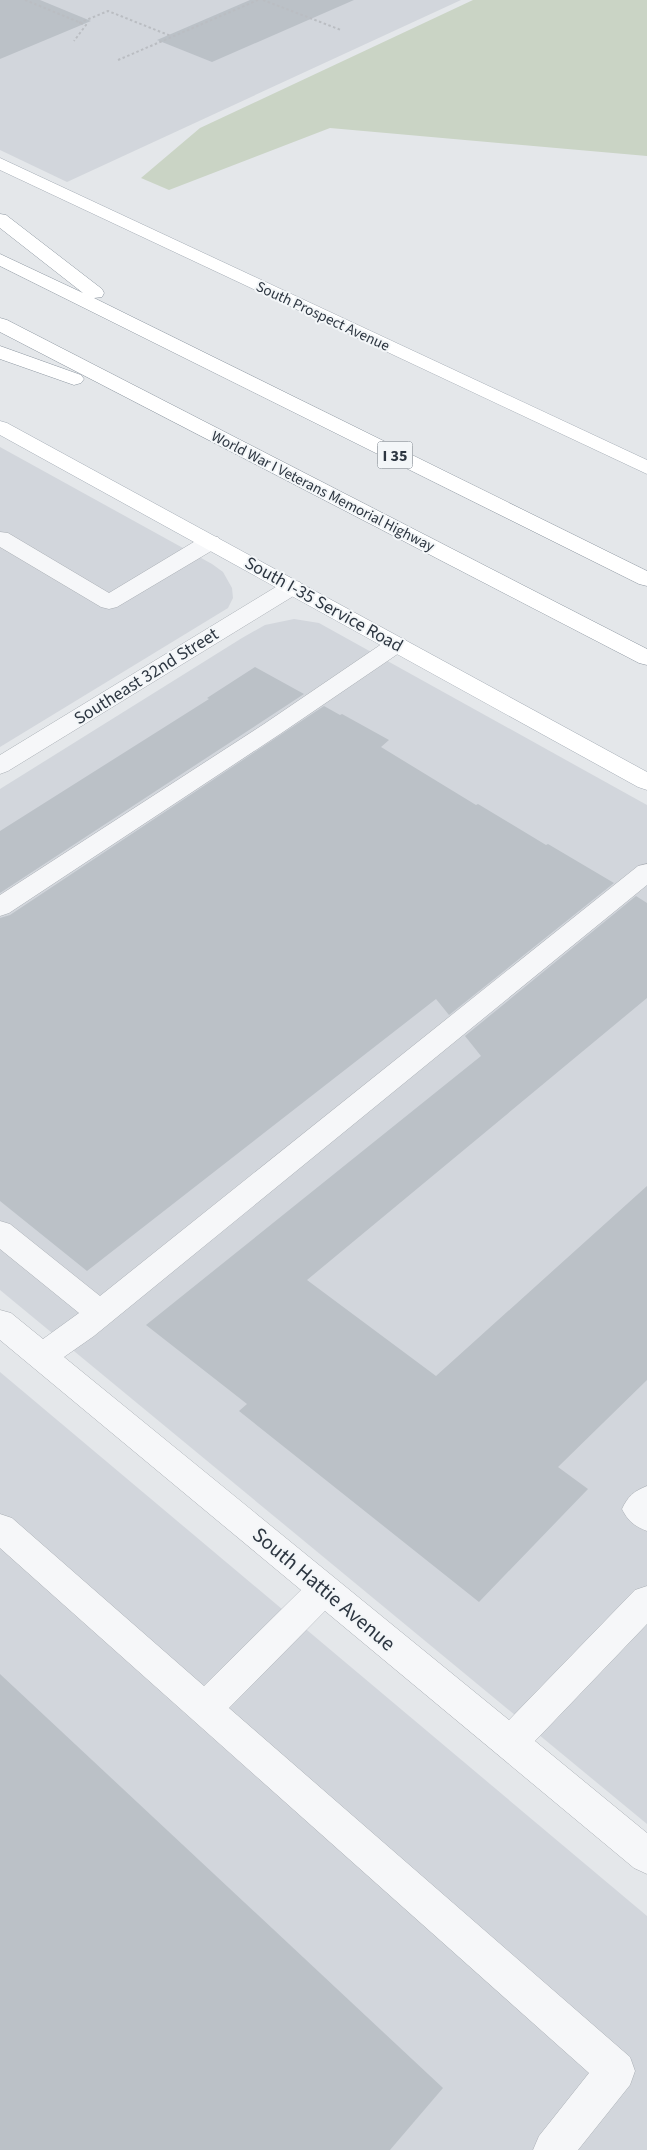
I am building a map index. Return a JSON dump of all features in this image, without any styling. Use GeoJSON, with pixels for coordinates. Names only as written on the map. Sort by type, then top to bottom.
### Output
{"type":"FeatureCollection","features":[{"type":"Feature","properties":{"kind":"main road","name":"South Prospect Avenue"},"geometry":{"type":"LineString","coordinates":[[0,163],[647,468]]}},
{"type":"Feature","properties":{"kind":"main road"},"geometry":{"type":"LineString","coordinates":[[0,219],[144,331]]}},
{"type":"Feature","properties":{"kind":"main road","name":"I 35"},"geometry":{"type":"LineString","coordinates":[[0,259],[647,579]]}},
{"type":"Feature","properties":{"kind":"main road","name":"World War I Veterans Memorial Highway"},"geometry":{"type":"LineString","coordinates":[[0,324],[647,658]]}},
{"type":"Feature","properties":{"kind":"main road"},"geometry":{"type":"LineString","coordinates":[[0,352],[184,419]]}},
{"type":"Feature","properties":{"kind":"main road","name":"South I-35 Service Road"},"geometry":{"type":"LineString","coordinates":[[0,427],[647,782]]}},
{"type":"Feature","properties":{"kind":"street"},"geometry":{"type":"LineString","coordinates":[[0,538],[109,602],[210,542]]}},
{"type":"Feature","properties":{"kind":"street","name":"Southeast 32nd Street"},"geometry":{"type":"LineString","coordinates":[[0,766],[292,586]]}},
{"type":"Feature","properties":{"kind":"street"},"geometry":{"type":"LineString","coordinates":[[0,907],[272,730],[397,644]]}},
{"type":"Feature","properties":{"kind":"street"},"geometry":{"type":"LineString","coordinates":[[41,1356],[100,1313],[647,872]]}},
{"type":"Feature","properties":{"kind":"street"},"geometry":{"type":"LineString","coordinates":[[0,1232],[100,1313]]}},
{"type":"Feature","properties":{"kind":"street","name":"South Hattie Avenue"},"geometry":{"type":"LineString","coordinates":[[0,1322],[647,1856]]}},
{"type":"Feature","properties":{"kind":"street"},"geometry":{"type":"LineString","coordinates":[[647,1500],[638,1509],[647,1517]]}},
{"type":"Feature","properties":{"kind":"street"},"geometry":{"type":"LineString","coordinates":[[0,1528],[616,2071],[552,2150]]}},
{"type":"Feature","properties":{"kind":"street"},"geometry":{"type":"LineString","coordinates":[[205,1709],[324,1589]]}},
{"type":"Feature","properties":{"kind":"street"},"geometry":{"type":"LineString","coordinates":[[510,1743],[647,1601]]}},
{"type":"Feature","properties":{"kind":"path"},"geometry":{"type":"LineString","coordinates":[[25,0],[86,25],[74,41]]}},
{"type":"Feature","properties":{"kind":"path"},"geometry":{"type":"LineString","coordinates":[[118,60],[258,0]]}},
{"type":"Feature","properties":{"kind":"path"},"geometry":{"type":"LineString","coordinates":[[263,0],[341,30]]}},
{"type":"Feature","properties":{"kind":"path"},"geometry":{"type":"LineString","coordinates":[[79,22],[108,11],[172,37]]}},
{"type":"Feature","properties":{"kind":"shaded area"},"geometry":{"type":"Polygon","coordinates":[[[0,0],[461,0],[67,182],[0,150],[0,0]]]}},
{"type":"Feature","properties":{"kind":"shaded area"},"geometry":{"type":"Polygon","coordinates":[[[0,447],[212,564],[223,572],[232,588],[233,598],[228,608],[0,747],[0,447]]]}},
{"type":"Feature","properties":{"kind":"shaded area"},"geometry":{"type":"Polygon","coordinates":[[[294,619],[319,623],[647,805],[647,1824],[0,1290],[0,789],[242,638],[265,625],[294,619]]]}},
{"type":"Feature","properties":{"kind":"shaded area"},"geometry":{"type":"Polygon","coordinates":[[[0,1372],[647,1916],[647,2150],[0,2150],[0,1372]]]}},
{"type":"Feature","properties":{"kind":"green space"},"geometry":{"type":"Polygon","coordinates":[[[473,0],[647,0],[647,156],[330,128],[169,190],[141,178],[200,128],[473,0]]]}},
{"type":"Feature","properties":{"kind":"building"},"geometry":{"type":"Polygon","coordinates":[[[0,0],[40,0],[91,21],[0,59],[0,0]]]}},
{"type":"Feature","properties":{"kind":"building"},"geometry":{"type":"Polygon","coordinates":[[[250,0],[354,0],[212,62],[157,40],[250,0]]]}},
{"type":"Feature","properties":{"kind":"building"},"geometry":{"type":"Polygon","coordinates":[[[255,667],[304,694],[0,893],[0,831],[209,699],[207,698],[255,667]]]}},
{"type":"Feature","properties":{"kind":"building"},"geometry":{"type":"Polygon","coordinates":[[[324,706],[389,740],[381,747],[476,805],[478,804],[614,883],[449,1015],[436,999],[87,1271],[0,1201],[0,918],[10,915],[324,706]]]}},
{"type":"Feature","properties":{"kind":"building"},"geometry":{"type":"Polygon","coordinates":[[[636,896],[647,903],[647,998],[307,1280],[436,1376],[647,1186],[647,1380],[558,1467],[588,1489],[479,1602],[239,1411],[247,1404],[146,1325],[481,1056],[465,1036],[636,896]]]}},
{"type":"Feature","properties":{"kind":"building"},"geometry":{"type":"Polygon","coordinates":[[[0,1674],[443,2088],[390,2150],[0,2150],[0,1674]]]}}]}
